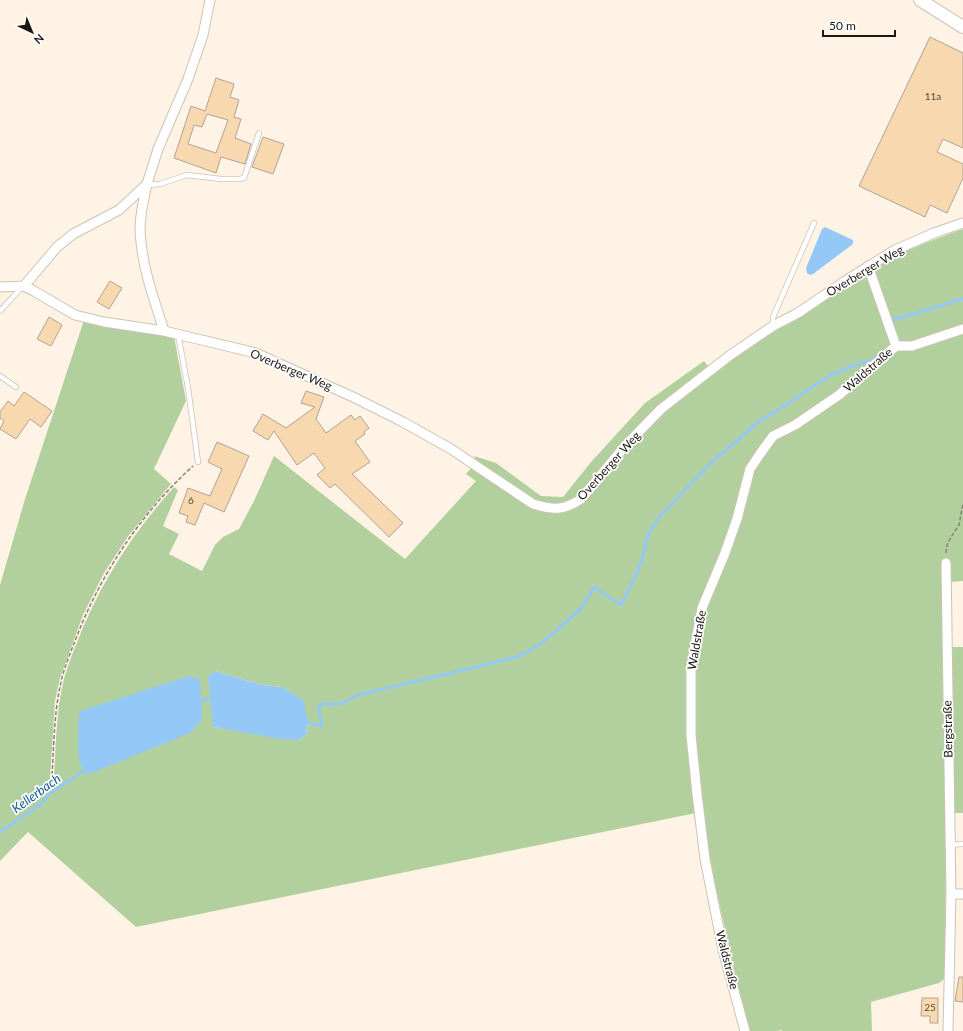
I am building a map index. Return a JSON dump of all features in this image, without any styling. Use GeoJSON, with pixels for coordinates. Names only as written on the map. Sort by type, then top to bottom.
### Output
{"type":"FeatureCollection","features":[{"type":"Feature","properties":{"kind":"main road"},"geometry":{"type":"LineString","coordinates":[[920,0],[963,27]]}},
{"type":"Feature","properties":{"kind":"street"},"geometry":{"type":"LineString","coordinates":[[164,331],[146,272],[140,241],[141,214],[146,185],[158,149],[188,79],[203,35],[210,0]]}},
{"type":"Feature","properties":{"kind":"street"},"geometry":{"type":"LineString","coordinates":[[0,287],[24,286],[57,247],[73,234],[119,210],[146,185]]}},
{"type":"Feature","properties":{"kind":"street","name":"Overberger Weg"},"geometry":{"type":"LineString","coordinates":[[24,286],[75,315],[104,322],[164,331],[256,353],[353,397],[403,422],[451,449],[533,504],[549,509],[562,509],[572,506],[581,499],[626,445],[661,409],[729,356],[773,326],[798,313],[868,266],[895,250],[934,233],[963,223]]}},
{"type":"Feature","properties":{"kind":"street"},"geometry":{"type":"LineString","coordinates":[[868,266],[896,346],[912,346],[963,330]]}},
{"type":"Feature","properties":{"kind":"street","name":"Waldstraße"},"geometry":{"type":"LineString","coordinates":[[744,1031],[723,950],[705,859],[691,735],[691,667],[702,608],[725,553],[737,519],[750,469],[773,436],[795,425],[839,395],[896,346]]}},
{"type":"Feature","properties":{"kind":"street","name":"Bergstraße"},"geometry":{"type":"LineString","coordinates":[[946,563],[951,894],[948,1031]]}},
{"type":"Feature","properties":{"kind":"street"},"geometry":{"type":"LineString","coordinates":[[951,894],[963,894]]}},
{"type":"Feature","properties":{"kind":"lane"},"geometry":{"type":"LineString","coordinates":[[146,185],[160,184],[187,175],[240,180],[244,178],[259,133]]}},
{"type":"Feature","properties":{"kind":"lane"},"geometry":{"type":"LineString","coordinates":[[773,326],[772,317],[814,223]]}},
{"type":"Feature","properties":{"kind":"lane"},"geometry":{"type":"LineString","coordinates":[[0,311],[24,286]]}},
{"type":"Feature","properties":{"kind":"lane"},"geometry":{"type":"LineString","coordinates":[[178,334],[188,388],[198,462]]}},
{"type":"Feature","properties":{"kind":"lane"},"geometry":{"type":"LineString","coordinates":[[0,376],[16,387]]}},
{"type":"Feature","properties":{"kind":"lane"},"geometry":{"type":"LineString","coordinates":[[950,844],[963,844]]}},
{"type":"Feature","properties":{"kind":"path"},"geometry":{"type":"LineString","coordinates":[[52,775],[57,704],[61,680],[84,616],[106,574],[130,537],[178,480],[198,462]]}},
{"type":"Feature","properties":{"kind":"path"},"geometry":{"type":"LineString","coordinates":[[946,563],[947,545],[959,525],[963,503]]}},
{"type":"Feature","properties":{"kind":"green space"},"geometry":{"type":"Polygon","coordinates":[[[963,229],[963,327],[912,345],[897,344],[874,268],[906,251],[963,229]]]}},
{"type":"Feature","properties":{"kind":"green space"},"geometry":{"type":"Polygon","coordinates":[[[867,269],[894,346],[759,453],[736,519],[700,608],[689,668],[696,813],[136,927],[28,832],[0,861],[0,585],[25,499],[84,320],[174,336],[186,401],[154,469],[171,484],[129,535],[104,573],[83,615],[60,678],[55,701],[50,779],[54,776],[58,718],[63,683],[70,659],[85,623],[106,581],[130,542],[158,505],[174,487],[178,490],[163,526],[179,534],[169,554],[202,571],[215,545],[223,537],[239,529],[254,501],[274,456],[405,559],[476,481],[466,474],[473,466],[533,506],[564,511],[663,410],[730,358],[867,269]],[[215,671],[213,727],[298,740],[306,735],[308,721],[282,687],[262,685],[215,671]]]}},
{"type":"Feature","properties":{"kind":"green space"},"geometry":{"type":"Polygon","coordinates":[[[963,331],[963,581],[949,582],[950,561],[941,561],[944,665],[946,874],[945,978],[939,983],[871,1002],[872,1031],[748,1031],[714,880],[699,794],[694,736],[693,667],[703,609],[752,469],[774,437],[896,347],[963,331]]]}},
{"type":"Feature","properties":{"kind":"green space"},"geometry":{"type":"Polygon","coordinates":[[[704,361],[709,367],[661,407],[580,497],[562,506],[534,502],[477,462],[474,456],[496,463],[541,496],[563,497],[591,462],[645,403],[704,361]]]}},
{"type":"Feature","properties":{"kind":"green space"},"geometry":{"type":"Polygon","coordinates":[[[951,647],[963,647],[963,813],[951,813],[951,647]]]}},
{"type":"Feature","properties":{"kind":"water"},"geometry":{"type":"Polygon","coordinates":[[[825,227],[853,240],[853,244],[810,275],[807,273],[806,268],[822,229],[825,227]]]}},
{"type":"Feature","properties":{"kind":"water"},"geometry":{"type":"Polygon","coordinates":[[[215,671],[262,685],[282,687],[303,700],[308,721],[306,735],[298,740],[280,739],[213,727],[208,676],[215,671]]]}},
{"type":"Feature","properties":{"kind":"water"},"geometry":{"type":"Polygon","coordinates":[[[189,676],[200,680],[202,720],[190,733],[89,774],[82,768],[78,752],[80,711],[189,676]]]}},
{"type":"Feature","properties":{"kind":"building"},"geometry":{"type":"Polygon","coordinates":[[[930,37],[963,53],[963,148],[943,139],[937,152],[963,164],[963,178],[947,213],[930,205],[925,217],[859,186],[930,37]]]}},
{"type":"Feature","properties":{"kind":"building"},"geometry":{"type":"Polygon","coordinates":[[[216,78],[234,84],[230,97],[239,100],[234,117],[241,119],[235,138],[251,144],[245,164],[221,157],[216,173],[174,158],[191,106],[205,111],[216,78]],[[207,114],[202,127],[194,125],[188,144],[216,153],[228,120],[207,114]]]}},
{"type":"Feature","properties":{"kind":"building"},"geometry":{"type":"Polygon","coordinates":[[[263,137],[284,144],[273,174],[252,167],[263,137]]]}},
{"type":"Feature","properties":{"kind":"building"},"geometry":{"type":"Polygon","coordinates":[[[110,281],[122,288],[109,309],[97,302],[110,281]]]}},
{"type":"Feature","properties":{"kind":"building"},"geometry":{"type":"Polygon","coordinates":[[[49,317],[62,325],[51,346],[37,339],[49,317]]]}},
{"type":"Feature","properties":{"kind":"building"},"geometry":{"type":"Polygon","coordinates":[[[306,391],[324,397],[316,419],[326,433],[351,415],[355,420],[360,416],[369,428],[364,432],[365,434],[355,441],[370,462],[352,474],[403,523],[389,537],[335,484],[330,488],[317,475],[325,468],[314,453],[297,465],[274,431],[268,440],[253,431],[263,414],[286,428],[315,407],[301,403],[306,391]]]}},
{"type":"Feature","properties":{"kind":"building"},"geometry":{"type":"Polygon","coordinates":[[[24,392],[52,411],[41,427],[30,419],[16,439],[0,429],[4,421],[0,418],[0,412],[8,401],[14,406],[24,392]]]}},
{"type":"Feature","properties":{"kind":"building"},"geometry":{"type":"Polygon","coordinates":[[[217,442],[249,456],[224,512],[204,503],[195,525],[186,522],[188,516],[179,513],[188,488],[210,496],[222,469],[208,462],[217,442]]]}},
{"type":"Feature","properties":{"kind":"building"},"geometry":{"type":"Polygon","coordinates":[[[959,977],[963,977],[963,1002],[955,1001],[959,977]]]}},
{"type":"Feature","properties":{"kind":"building"},"geometry":{"type":"Polygon","coordinates":[[[922,998],[938,998],[938,1023],[930,1023],[930,1016],[921,1016],[922,998]]]}},
{"type":"Feature","properties":{"kind":"waterway"},"geometry":{"type":"LineString","coordinates":[[893,320],[963,299]]}},
{"type":"Feature","properties":{"kind":"waterway"},"geometry":{"type":"LineString","coordinates":[[306,722],[322,726],[319,711],[320,704],[341,704],[358,695],[517,657],[539,645],[581,609],[594,587],[621,605],[638,570],[647,537],[659,517],[712,462],[761,420],[829,376],[855,365],[870,361],[880,354]]}},
{"type":"Feature","properties":{"kind":"waterway"},"geometry":{"type":"LineString","coordinates":[[198,702],[214,697]]}},
{"type":"Feature","properties":{"kind":"waterway","name":"Kellerbach"},"geometry":{"type":"LineString","coordinates":[[0,832],[41,804],[49,794],[87,769]]}}]}
